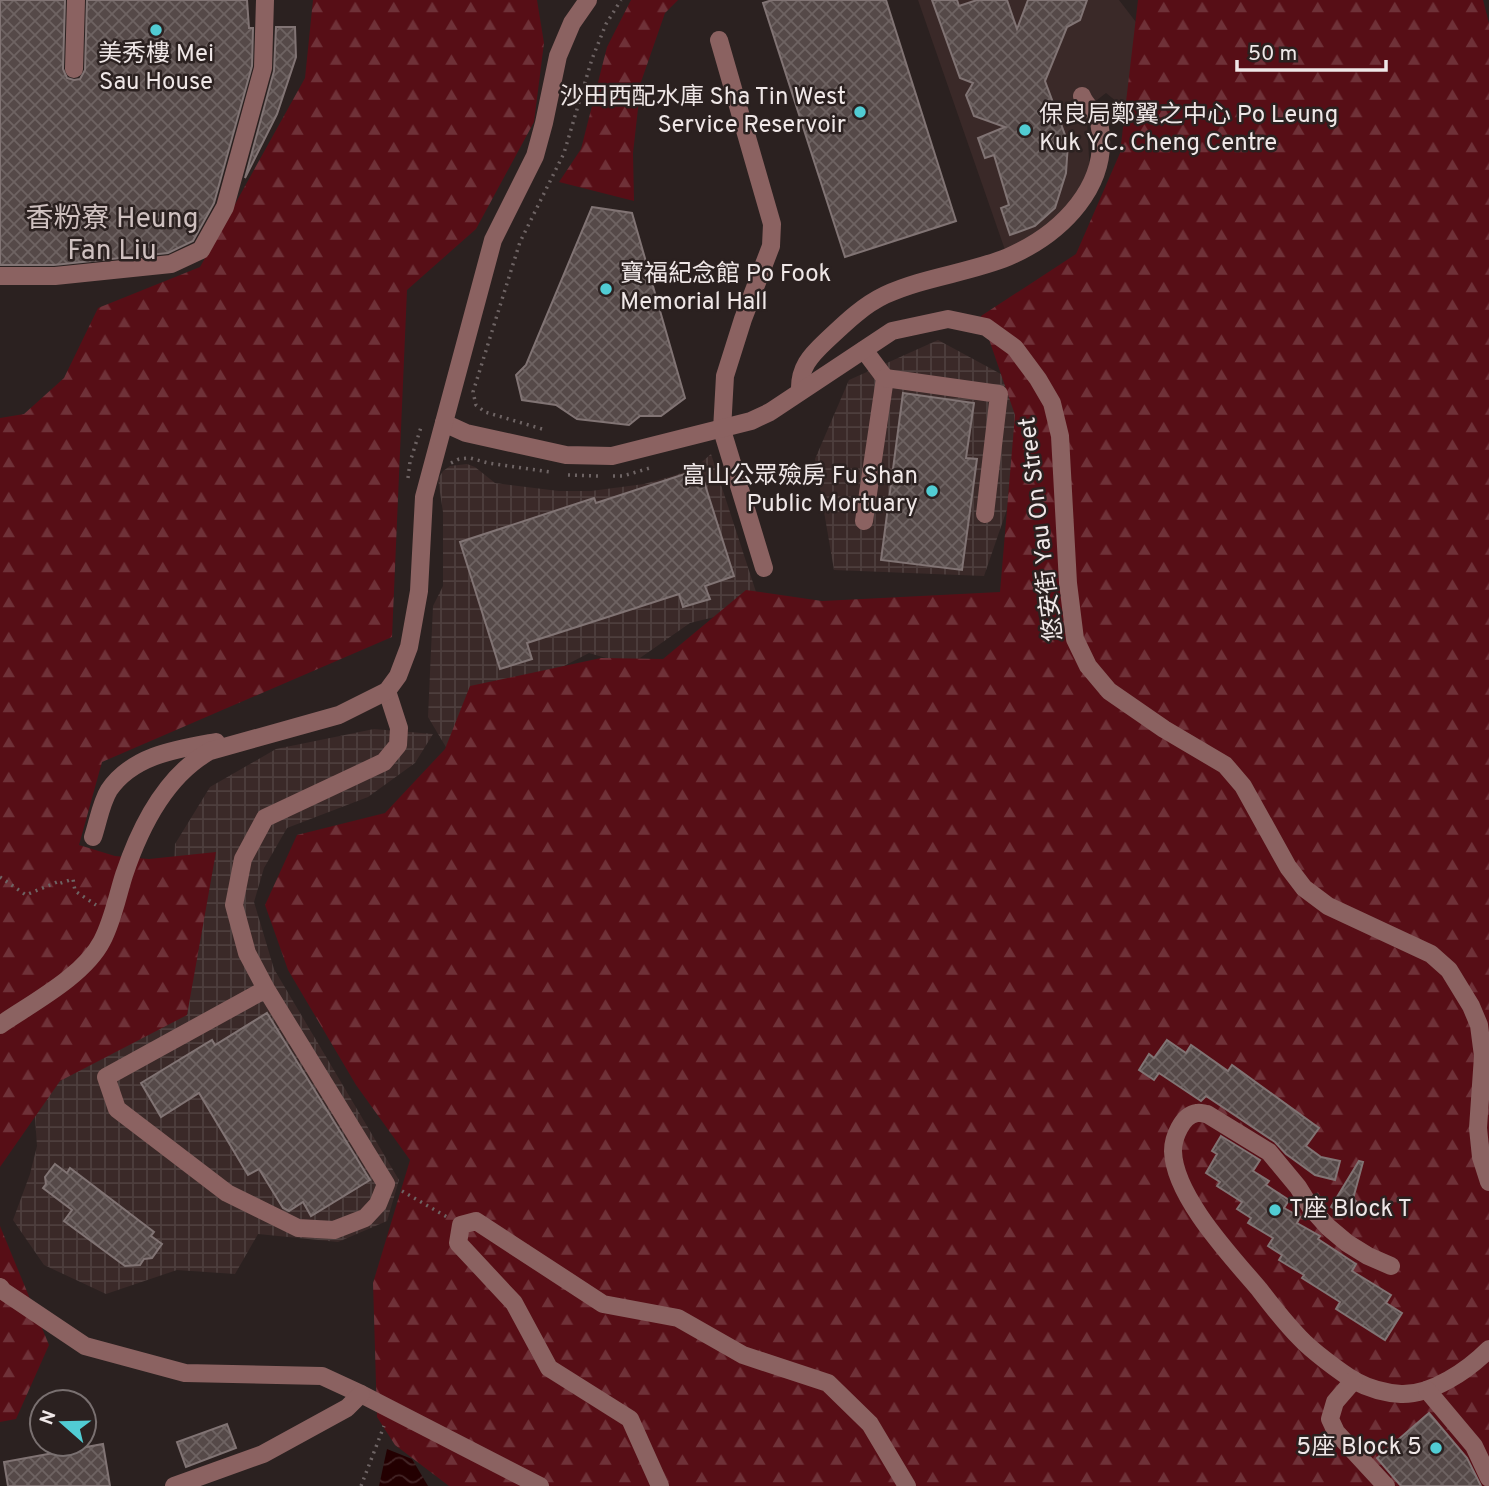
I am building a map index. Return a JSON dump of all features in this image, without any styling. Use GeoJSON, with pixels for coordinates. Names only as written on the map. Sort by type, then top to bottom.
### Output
{"type":"FeatureCollection","features":[{"type":"Feature","properties":{"kind":"street"},"geometry":{"type":"LineString","coordinates":[[74,69],[76,0]]}},
{"type":"Feature","properties":{"kind":"street"},"geometry":{"type":"LineString","coordinates":[[0,276],[55,276],[171,264],[201,250],[225,207],[263,68],[265,0]]}},
{"type":"Feature","properties":{"kind":"street"},"geometry":{"type":"LineString","coordinates":[[0,1025],[77,972],[101,943],[125,872],[150,815],[172,781],[193,760],[210,751],[271,732],[339,715],[387,691],[398,676],[409,647],[419,591],[424,497],[493,240],[535,156],[558,56],[572,23],[588,0]]}},
{"type":"Feature","properties":{"kind":"street"},"geometry":{"type":"LineString","coordinates":[[719,40],[772,224],[771,246],[725,376],[722,430],[764,568]]}},
{"type":"Feature","properties":{"kind":"street"},"geometry":{"type":"LineString","coordinates":[[800,391],[799,378],[804,365],[850,318],[884,296],[929,279],[1007,257],[1047,236],[1079,206],[1096,177],[1102,140],[1099,118],[1088,108],[1082,96]]}},
{"type":"Feature","properties":{"kind":"street","name":"悠安街 Yau On Street"},"geometry":{"type":"LineString","coordinates":[[443,424],[466,433],[566,455],[612,456],[751,421],[770,412],[892,331],[948,319],[986,327],[1015,348],[1052,403],[1060,436],[1068,583],[1073,625],[1075,639],[1088,666],[1109,691],[1164,729],[1225,765],[1243,786],[1288,867],[1304,888],[1328,906],[1431,954],[1449,970],[1479,1025],[1483,1056],[1478,1128],[1480,1157],[1489,1182]]}},
{"type":"Feature","properties":{"kind":"street"},"geometry":{"type":"LineString","coordinates":[[864,350],[885,378],[999,394],[985,514]]}},
{"type":"Feature","properties":{"kind":"street"},"geometry":{"type":"LineString","coordinates":[[864,521],[885,378]]}},
{"type":"Feature","properties":{"kind":"street"},"geometry":{"type":"LineString","coordinates":[[266,989],[106,1077],[117,1109],[227,1193],[298,1228],[334,1230],[365,1218],[378,1204],[386,1184],[266,989],[247,953],[234,905],[243,859],[265,818],[384,762],[398,745],[399,728],[387,691]]}},
{"type":"Feature","properties":{"kind":"street"},"geometry":{"type":"LineString","coordinates":[[93,837],[108,792],[122,775],[133,767],[175,749],[271,732]]}},
{"type":"Feature","properties":{"kind":"street"},"geometry":{"type":"LineString","coordinates":[[1391,1266],[1358,1250],[1328,1227],[1269,1152],[1208,1114],[1196,1113],[1187,1117],[1177,1132],[1173,1150],[1178,1176],[1207,1228],[1301,1340],[1354,1380],[1370,1387],[1403,1394],[1427,1390],[1452,1377],[1478,1360],[1489,1349]]}},
{"type":"Feature","properties":{"kind":"street"},"geometry":{"type":"LineString","coordinates":[[660,1486],[630,1419],[549,1368],[514,1303],[458,1243],[461,1225],[476,1221],[603,1304],[678,1318],[743,1355],[828,1383],[870,1424],[907,1486]]}},
{"type":"Feature","properties":{"kind":"street"},"geometry":{"type":"LineString","coordinates":[[0,1287],[3,1292],[85,1346],[185,1374],[323,1377],[540,1486]]}},
{"type":"Feature","properties":{"kind":"street"},"geometry":{"type":"LineString","coordinates":[[1354,1380],[1335,1402],[1330,1419],[1336,1432],[1386,1486]]}},
{"type":"Feature","properties":{"kind":"street"},"geometry":{"type":"LineString","coordinates":[[1427,1390],[1474,1446],[1489,1478]]}},
{"type":"Feature","properties":{"kind":"street"},"geometry":{"type":"LineString","coordinates":[[174,1486],[263,1454],[347,1408],[361,1394]]}},
{"type":"Feature","properties":{"kind":"path"},"geometry":{"type":"LineString","coordinates":[[551,431],[485,412],[476,405],[473,392],[520,242],[564,153],[592,59],[606,23],[621,0]]}},
{"type":"Feature","properties":{"kind":"path"},"geometry":{"type":"LineString","coordinates":[[0,877],[26,895],[57,882],[58,884],[73,879],[75,891],[88,898],[111,919]]}},
{"type":"Feature","properties":{"kind":"path"},"geometry":{"type":"LineString","coordinates":[[386,1184],[461,1225]]}},
{"type":"Feature","properties":{"kind":"path"},"geometry":{"type":"LineString","coordinates":[[361,1486],[385,1421]]}},
{"type":"Feature","properties":{"kind":"shaded area","name":"保良局鄭翼之中心 Po Leung Kuk Y.C. Cheng Centre"},"geometry":{"type":"Polygon","coordinates":[[[918,0],[1119,0],[1139,26],[1133,115],[1106,93],[1092,104],[1087,120],[1090,176],[1047,233],[1005,250],[918,0]]]}},
{"type":"Feature","properties":{"kind":"shaded area","name":"富山公眾殮房 Fu Shan Public Mortuary"},"geometry":{"type":"Polygon","coordinates":[[[938,340],[1023,386],[1015,486],[984,576],[834,570],[815,459],[849,380],[938,340]]]}},
{"type":"Feature","properties":{"kind":"shaded area"},"geometry":{"type":"Polygon","coordinates":[[[711,454],[757,595],[743,610],[690,623],[630,665],[589,653],[541,678],[453,759],[428,717],[433,606],[443,586],[443,512],[438,479],[443,471],[450,466],[467,464],[495,483],[559,491],[591,491],[644,484],[669,477],[694,469],[711,454]]]}},
{"type":"Feature","properties":{"kind":"shaded area"},"geometry":{"type":"Polygon","coordinates":[[[374,729],[433,734],[415,763],[368,797],[287,828],[264,868],[254,902],[274,969],[399,1180],[387,1221],[338,1242],[258,1234],[235,1274],[177,1270],[106,1294],[44,1265],[13,1220],[37,1146],[34,1103],[172,918],[175,844],[210,787],[276,749],[374,729]]]}},
{"type":"Feature","properties":{"kind":"green space"},"geometry":{"type":"Polygon","coordinates":[[[313,0],[537,0],[544,43],[534,122],[476,229],[407,290],[392,637],[102,762],[79,845],[115,856],[149,859],[216,852],[187,1015],[60,1081],[0,1167],[0,418],[24,414],[64,378],[98,308],[200,267],[305,78],[313,0]]]}},
{"type":"Feature","properties":{"kind":"green space"},"geometry":{"type":"Polygon","coordinates":[[[631,0],[678,0],[665,13],[641,82],[633,153],[634,201],[559,182],[581,149],[607,47],[631,0]]]}},
{"type":"Feature","properties":{"kind":"green space"},"geometry":{"type":"Polygon","coordinates":[[[1138,0],[1483,0],[1489,23],[1489,1486],[449,1486],[395,1445],[377,1417],[373,1283],[410,1160],[356,1085],[288,970],[265,905],[297,835],[385,813],[445,749],[470,686],[601,658],[663,659],[746,590],[822,601],[1000,592],[1015,415],[981,316],[1076,254],[1120,153],[1138,0]]]}},
{"type":"Feature","properties":{"kind":"green space"},"geometry":{"type":"Polygon","coordinates":[[[0,1226],[49,1345],[16,1419],[0,1422],[0,1226]]]}},
{"type":"Feature","properties":{"kind":"water"},"geometry":{"type":"Polygon","coordinates":[[[387,1449],[412,1459],[428,1486],[379,1486],[387,1449]]]}},
{"type":"Feature","properties":{"kind":"building"},"geometry":{"type":"Polygon","coordinates":[[[0,0],[65,0],[63,69],[67,78],[74,80],[80,79],[85,70],[87,0],[247,0],[249,28],[253,28],[252,66],[214,203],[193,241],[168,253],[54,265],[0,265],[0,0]]]}},
{"type":"Feature","properties":{"kind":"building","name":"沙田西配水庫 Sha Tin West Service Reservoir"},"geometry":{"type":"Polygon","coordinates":[[[772,0],[886,0],[956,221],[845,257],[763,3],[772,0]]]}},
{"type":"Feature","properties":{"kind":"building"},"geometry":{"type":"Polygon","coordinates":[[[932,0],[957,0],[959,6],[977,0],[1007,0],[1017,29],[1028,0],[1087,0],[1080,20],[1067,27],[1045,81],[1068,143],[1066,173],[1055,208],[1035,226],[1010,235],[1001,208],[1009,205],[994,155],[985,158],[978,138],[1005,127],[974,116],[966,95],[973,83],[960,78],[932,0]]]}},
{"type":"Feature","properties":{"kind":"building"},"geometry":{"type":"Polygon","coordinates":[[[276,27],[295,27],[296,57],[277,114],[245,178],[274,71],[276,27]]]}},
{"type":"Feature","properties":{"kind":"building","name":"寶福紀念館 Po Fook Memorial Hall"},"geometry":{"type":"Polygon","coordinates":[[[592,207],[632,213],[685,398],[661,416],[640,416],[629,425],[577,419],[556,405],[522,400],[516,375],[526,365],[592,207]]]}},
{"type":"Feature","properties":{"kind":"building","name":"富山公眾殮房 Fu Shan Public Mortuary"},"geometry":{"type":"Polygon","coordinates":[[[903,393],[974,403],[966,458],[977,459],[962,570],[881,560],[903,393]]]}},
{"type":"Feature","properties":{"kind":"building"},"geometry":{"type":"Polygon","coordinates":[[[700,469],[734,576],[705,586],[710,599],[683,607],[679,594],[527,643],[532,659],[500,669],[460,542],[594,498],[596,503],[700,469]]]}},
{"type":"Feature","properties":{"kind":"building"},"geometry":{"type":"Polygon","coordinates":[[[267,1013],[370,1180],[311,1216],[303,1202],[289,1211],[283,1208],[259,1169],[248,1175],[199,1093],[161,1117],[141,1083],[212,1040],[215,1045],[267,1013]]]}},
{"type":"Feature","properties":{"kind":"building"},"geometry":{"type":"Polygon","coordinates":[[[1167,1040],[1186,1053],[1191,1045],[1228,1071],[1232,1065],[1319,1128],[1306,1146],[1321,1157],[1340,1161],[1335,1180],[1315,1175],[1286,1154],[1275,1142],[1206,1096],[1201,1101],[1159,1073],[1154,1080],[1139,1070],[1149,1054],[1154,1058],[1167,1040]]]}},
{"type":"Feature","properties":{"kind":"building"},"geometry":{"type":"Polygon","coordinates":[[[1221,1136],[1260,1160],[1253,1171],[1269,1181],[1266,1185],[1289,1200],[1284,1208],[1300,1217],[1297,1223],[1320,1236],[1318,1239],[1356,1264],[1352,1271],[1391,1295],[1386,1303],[1402,1313],[1385,1340],[1336,1309],[1340,1302],[1279,1260],[1282,1255],[1268,1246],[1273,1238],[1248,1223],[1251,1218],[1237,1209],[1242,1202],[1217,1186],[1220,1182],[1206,1173],[1217,1154],[1212,1151],[1221,1136]]]}},
{"type":"Feature","properties":{"kind":"building"},"geometry":{"type":"Polygon","coordinates":[[[1359,1161],[1363,1162],[1353,1199],[1356,1201],[1346,1216],[1331,1207],[1359,1161]]]}},
{"type":"Feature","properties":{"kind":"building"},"geometry":{"type":"Polygon","coordinates":[[[55,1164],[67,1173],[70,1168],[154,1232],[151,1236],[162,1244],[152,1258],[144,1259],[140,1265],[125,1266],[64,1221],[72,1210],[43,1188],[46,1184],[45,1177],[55,1164]]]}},
{"type":"Feature","properties":{"kind":"building","name":"5座 Block 5"},"geometry":{"type":"Polygon","coordinates":[[[1429,1413],[1467,1458],[1481,1486],[1401,1486],[1377,1458],[1429,1413]]]}},
{"type":"Feature","properties":{"kind":"building"},"geometry":{"type":"Polygon","coordinates":[[[227,1424],[236,1448],[186,1467],[177,1442],[227,1424]]]}},
{"type":"Feature","properties":{"kind":"building"},"geometry":{"type":"Polygon","coordinates":[[[103,1444],[110,1486],[8,1486],[4,1462],[28,1458],[98,1458],[98,1445],[103,1444]]]}},
{"type":"Feature","properties":{"kind":"place","name":"美秀樓 Mei Sau House"},"geometry":{"type":"Point","coordinates":[156,30]}},
{"type":"Feature","properties":{"kind":"place","name":"沙田西配水庫 Sha Tin West Service Reservoir"},"geometry":{"type":"Point","coordinates":[860,112]}},
{"type":"Feature","properties":{"kind":"place","name":"保良局鄭翼之中心 Po Leung Kuk Y.C. Cheng Centre"},"geometry":{"type":"Point","coordinates":[1025,130]}},
{"type":"Feature","properties":{"kind":"place","name":"寶福紀念館 Po Fook Memorial Hall"},"geometry":{"type":"Point","coordinates":[606,289]}},
{"type":"Feature","properties":{"kind":"place","name":"富山公眾殮房 Fu Shan Public Mortuary"},"geometry":{"type":"Point","coordinates":[932,491]}},
{"type":"Feature","properties":{"kind":"place","name":"T座 Block T"},"geometry":{"type":"Point","coordinates":[1275,1210]}},
{"type":"Feature","properties":{"kind":"place","name":"5座 Block 5"},"geometry":{"type":"Point","coordinates":[1436,1448]}},
{"type":"Feature","properties":{"kind":"district","name":"香粉寮 Heung Fan Liu"},"geometry":{"type":"Point","coordinates":[112,236]}}]}
